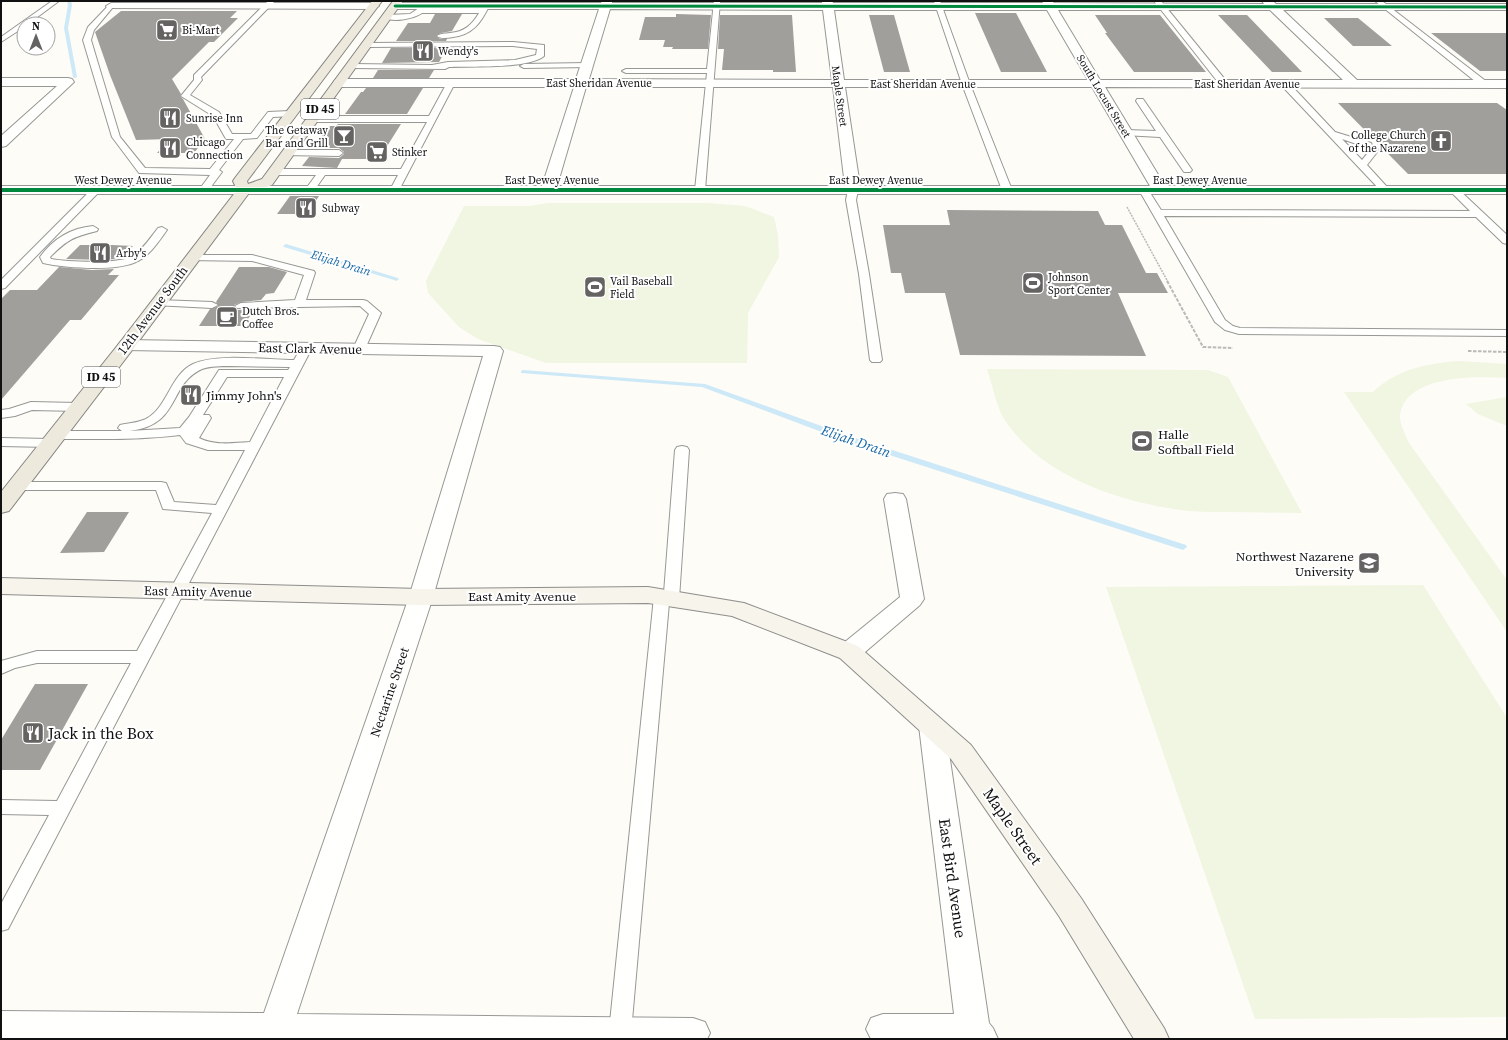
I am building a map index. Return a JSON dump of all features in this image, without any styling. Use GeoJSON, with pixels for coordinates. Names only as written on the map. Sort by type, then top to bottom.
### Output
{"type":"FeatureCollection","features":[{"type":"Feature","properties":{"kind":"main road","name":"ID 45"},"geometry":{"type":"LineString","coordinates":[[376,3],[240,181],[244,190],[266,182],[274,172],[340,81],[375,38],[393,3]]}},
{"type":"Feature","properties":{"kind":"main road"},"geometry":{"type":"LineString","coordinates":[[340,81],[334,78],[332,74],[359,38],[356,29]]}},
{"type":"Feature","properties":{"kind":"main road"},"geometry":{"type":"LineString","coordinates":[[312,119],[306,118],[304,114],[320,90],[319,86],[314,84]]}},
{"type":"Feature","properties":{"kind":"main road","name":"12th Avenue South"},"geometry":{"type":"LineString","coordinates":[[1,506],[127,345],[244,190]]}},
{"type":"Feature","properties":{"kind":"main road","name":"East Amity Avenue"},"geometry":{"type":"LineString","coordinates":[[1,586],[421,597],[648,595],[736,609],[849,652]]}},
{"type":"Feature","properties":{"kind":"main road","name":"Maple Street"},"geometry":{"type":"LineString","coordinates":[[849,652],[961,752],[1070,907],[1142,1035]]}},
{"type":"Feature","properties":{"kind":"street"},"geometry":{"type":"LineString","coordinates":[[111,6],[164,3],[376,3]]}},
{"type":"Feature","properties":{"kind":"street"},"geometry":{"type":"LineString","coordinates":[[393,3],[423,9],[606,4],[1497,5],[1507,13]]}},
{"type":"Feature","properties":{"kind":"street"},"geometry":{"type":"LineString","coordinates":[[548,190],[606,4]]}},
{"type":"Feature","properties":{"kind":"street","name":"Maple Street"},"geometry":{"type":"LineString","coordinates":[[827,4],[853,190]]}},
{"type":"Feature","properties":{"kind":"street","name":"South Locust Street"},"geometry":{"type":"LineString","coordinates":[[1048,4],[1160,190]]}},
{"type":"Feature","properties":{"kind":"street"},"geometry":{"type":"LineString","coordinates":[[1270,4],[1354,84]]}},
{"type":"Feature","properties":{"kind":"street","name":"East Sheridan Avenue"},"geometry":{"type":"LineString","coordinates":[[340,81],[581,83],[710,77],[838,84],[1507,84]]}},
{"type":"Feature","properties":{"kind":"street"},"geometry":{"type":"LineString","coordinates":[[1,82],[68,82],[1,142]]}},
{"type":"Feature","properties":{"kind":"street","name":"West Dewey Avenue"},"geometry":{"type":"LineString","coordinates":[[1,190],[244,190]]}},
{"type":"Feature","properties":{"kind":"street","name":"East Dewey Avenue"},"geometry":{"type":"LineString","coordinates":[[244,190],[1507,190]]}},
{"type":"Feature","properties":{"kind":"street","name":"East Clark Avenue"},"geometry":{"type":"LineString","coordinates":[[127,345],[494,350]]}},
{"type":"Feature","properties":{"kind":"street","name":"Nectarine Street"},"geometry":{"type":"LineString","coordinates":[[275,1030],[421,597],[494,350]]}},
{"type":"Feature","properties":{"kind":"street"},"geometry":{"type":"LineString","coordinates":[[849,652],[912,599],[894,499]]}},
{"type":"Feature","properties":{"kind":"street","name":"East Bird Avenue"},"geometry":{"type":"LineString","coordinates":[[932,726],[977,1034]]}},
{"type":"Feature","properties":{"kind":"street"},"geometry":{"type":"LineString","coordinates":[[1,1026],[275,1030],[396,1035],[521,1035],[620,1032],[693,1033]]}},
{"type":"Feature","properties":{"kind":"street"},"geometry":{"type":"LineString","coordinates":[[883,1029],[977,1034]]}},
{"type":"Feature","properties":{"kind":"lane"},"geometry":{"type":"LineString","coordinates":[[1,40],[56,1]]}},
{"type":"Feature","properties":{"kind":"lane"},"geometry":{"type":"LineString","coordinates":[[270,3],[196,77],[198,80],[185,96],[216,114],[229,137],[254,136],[271,114],[290,114]]}},
{"type":"Feature","properties":{"kind":"lane"},"geometry":{"type":"LineString","coordinates":[[700,190],[717,4]]}},
{"type":"Feature","properties":{"kind":"lane"},"geometry":{"type":"LineString","coordinates":[[938,4],[966,84],[1007,190]]}},
{"type":"Feature","properties":{"kind":"lane"},"geometry":{"type":"LineString","coordinates":[[1159,4],[1224,84]]}},
{"type":"Feature","properties":{"kind":"lane"},"geometry":{"type":"LineString","coordinates":[[1382,4],[1484,84]]}},
{"type":"Feature","properties":{"kind":"lane"},"geometry":{"type":"LineString","coordinates":[[111,6],[91,28],[88,40],[116,137],[142,171],[217,172],[204,190]]}},
{"type":"Feature","properties":{"kind":"lane"},"geometry":{"type":"LineString","coordinates":[[431,36],[464,34],[472,29],[490,6]]}},
{"type":"Feature","properties":{"kind":"lane"},"geometry":{"type":"LineString","coordinates":[[387,17],[410,16],[423,9]]}},
{"type":"Feature","properties":{"kind":"lane"},"geometry":{"type":"LineString","coordinates":[[375,38],[513,44],[542,47],[540,56],[530,60],[488,63],[454,63],[436,66]]}},
{"type":"Feature","properties":{"kind":"lane"},"geometry":{"type":"LineString","coordinates":[[352,66],[462,67],[587,65]]}},
{"type":"Feature","properties":{"kind":"lane"},"geometry":{"type":"LineString","coordinates":[[626,71],[710,77]]}},
{"type":"Feature","properties":{"kind":"lane"},"geometry":{"type":"LineString","coordinates":[[395,190],[451,83]]}},
{"type":"Feature","properties":{"kind":"lane"},"geometry":{"type":"LineString","coordinates":[[1285,84],[1385,190]]}},
{"type":"Feature","properties":{"kind":"lane"},"geometry":{"type":"LineString","coordinates":[[1140,101],[1187,170]]}},
{"type":"Feature","properties":{"kind":"lane"},"geometry":{"type":"LineString","coordinates":[[312,119],[432,119]]}},
{"type":"Feature","properties":{"kind":"lane"},"geometry":{"type":"LineString","coordinates":[[1126,133],[1162,134]]}},
{"type":"Feature","properties":{"kind":"lane"},"geometry":{"type":"LineString","coordinates":[[1333,134],[1371,148],[1362,165]]}},
{"type":"Feature","properties":{"kind":"lane"},"geometry":{"type":"LineString","coordinates":[[212,172],[241,136]]}},
{"type":"Feature","properties":{"kind":"lane"},"geometry":{"type":"LineString","coordinates":[[288,152],[339,153]]}},
{"type":"Feature","properties":{"kind":"lane"},"geometry":{"type":"LineString","coordinates":[[274,172],[404,172]]}},
{"type":"Feature","properties":{"kind":"lane"},"geometry":{"type":"LineString","coordinates":[[310,190],[322,172]]}},
{"type":"Feature","properties":{"kind":"lane"},"geometry":{"type":"LineString","coordinates":[[1,286],[96,190]]}},
{"type":"Feature","properties":{"kind":"lane"},"geometry":{"type":"LineString","coordinates":[[853,190],[851,200],[864,274],[876,360]]}},
{"type":"Feature","properties":{"kind":"lane"},"geometry":{"type":"LineString","coordinates":[[1144,190],[1220,322],[1229,328],[1239,331],[1507,333]]}},
{"type":"Feature","properties":{"kind":"lane"},"geometry":{"type":"LineString","coordinates":[[1454,190],[1507,242]]}},
{"type":"Feature","properties":{"kind":"lane"},"geometry":{"type":"LineString","coordinates":[[1157,213],[1478,214]]}},
{"type":"Feature","properties":{"kind":"lane"},"geometry":{"type":"LineString","coordinates":[[92,229],[83,229],[74,232],[59,242],[45,257],[47,261],[53,263],[120,264],[130,262],[138,259],[162,230]]}},
{"type":"Feature","properties":{"kind":"lane"},"geometry":{"type":"LineString","coordinates":[[35,252],[50,252]]}},
{"type":"Feature","properties":{"kind":"lane"},"geometry":{"type":"LineString","coordinates":[[192,258],[252,258],[310,273],[298,303]]}},
{"type":"Feature","properties":{"kind":"lane"},"geometry":{"type":"LineString","coordinates":[[158,303],[212,305]]}},
{"type":"Feature","properties":{"kind":"lane"},"geometry":{"type":"LineString","coordinates":[[241,306],[298,303],[363,303],[375,313],[359,349]]}},
{"type":"Feature","properties":{"kind":"lane"},"geometry":{"type":"LineString","coordinates":[[1,923],[306,348]]}},
{"type":"Feature","properties":{"kind":"lane"},"geometry":{"type":"LineString","coordinates":[[3,445],[56,435],[128,428],[152,423],[159,416],[187,374],[198,366],[217,363],[294,369]]}},
{"type":"Feature","properties":{"kind":"lane"},"geometry":{"type":"LineString","coordinates":[[188,436],[233,373],[294,369]]}},
{"type":"Feature","properties":{"kind":"lane"},"geometry":{"type":"LineString","coordinates":[[1,414],[11,413],[31,406],[78,407]]}},
{"type":"Feature","properties":{"kind":"lane"},"geometry":{"type":"LineString","coordinates":[[56,435],[188,436],[203,445],[253,446]]}},
{"type":"Feature","properties":{"kind":"lane"},"geometry":{"type":"LineString","coordinates":[[620,1032],[682,450]]}},
{"type":"Feature","properties":{"kind":"lane"},"geometry":{"type":"LineString","coordinates":[[17,486],[161,486],[168,506],[220,509]]}},
{"type":"Feature","properties":{"kind":"lane"},"geometry":{"type":"LineString","coordinates":[[1,668],[11,662],[38,657],[142,657]]}},
{"type":"Feature","properties":{"kind":"lane"},"geometry":{"type":"LineString","coordinates":[[1,806],[61,808]]}},
{"type":"Feature","properties":{"kind":"green space","name":"Vail Baseball Field"},"geometry":{"type":"Polygon","coordinates":[[[549,203],[707,203],[745,206],[774,217],[778,235],[779,257],[748,313],[747,363],[546,363],[478,339],[459,327],[428,293],[426,281],[464,206],[529,206],[549,203]]]}},
{"type":"Feature","properties":{"kind":"green space"},"geometry":{"type":"Polygon","coordinates":[[[1457,361],[1507,364],[1507,378],[1462,378],[1445,380],[1429,385],[1415,391],[1405,401],[1400,414],[1400,421],[1409,443],[1507,580],[1507,632],[1344,392],[1373,392],[1392,378],[1412,369],[1457,361]]]}},
{"type":"Feature","properties":{"kind":"green space","name":"Halle Softball Field"},"geometry":{"type":"Polygon","coordinates":[[[987,369],[1208,370],[1228,377],[1302,513],[1189,511],[1138,502],[1087,485],[1040,458],[1021,440],[1002,415],[987,369]]]}},
{"type":"Feature","properties":{"kind":"green space"},"geometry":{"type":"Polygon","coordinates":[[[1507,397],[1507,426],[1478,414],[1466,404],[1507,397]]]}},
{"type":"Feature","properties":{"kind":"green space"},"geometry":{"type":"Polygon","coordinates":[[[1423,585],[1507,718],[1507,1017],[1255,1019],[1106,587],[1423,585]]]}},
{"type":"Feature","properties":{"kind":"building"},"geometry":{"type":"Polygon","coordinates":[[[121,11],[237,11],[230,18],[238,18],[214,42],[209,42],[172,79],[205,139],[194,153],[157,153],[170,139],[136,140],[110,75],[95,32],[121,11]]]}},
{"type":"Feature","properties":{"kind":"building"},"geometry":{"type":"Polygon","coordinates":[[[975,13],[1016,13],[1047,72],[1001,72],[975,13]]]}},
{"type":"Feature","properties":{"kind":"building"},"geometry":{"type":"Polygon","coordinates":[[[435,14],[462,14],[452,31],[441,33],[436,36],[440,39],[447,39],[446,41],[396,41],[408,23],[430,23],[435,14]]]}},
{"type":"Feature","properties":{"kind":"building"},"geometry":{"type":"Polygon","coordinates":[[[676,14],[711,15],[708,49],[672,49],[673,47],[663,47],[665,40],[639,40],[645,17],[676,17],[676,14]]]}},
{"type":"Feature","properties":{"kind":"building"},"geometry":{"type":"Polygon","coordinates":[[[720,15],[792,15],[796,72],[773,72],[773,70],[722,70],[724,49],[718,49],[720,15]]]}},
{"type":"Feature","properties":{"kind":"building"},"geometry":{"type":"Polygon","coordinates":[[[869,15],[894,15],[910,72],[884,72],[869,15]]]}},
{"type":"Feature","properties":{"kind":"building"},"geometry":{"type":"Polygon","coordinates":[[[1095,15],[1160,15],[1206,72],[1134,72],[1105,33],[1107,33],[1095,15]]]}},
{"type":"Feature","properties":{"kind":"building"},"geometry":{"type":"Polygon","coordinates":[[[1218,15],[1247,15],[1302,72],[1272,72],[1218,15]]]}},
{"type":"Feature","properties":{"kind":"building"},"geometry":{"type":"Polygon","coordinates":[[[1324,18],[1358,18],[1392,46],[1353,46],[1324,18]]]}},
{"type":"Feature","properties":{"kind":"building"},"geometry":{"type":"Polygon","coordinates":[[[1431,33],[1507,33],[1507,71],[1480,71],[1431,33]]]}},
{"type":"Feature","properties":{"kind":"building"},"geometry":{"type":"Polygon","coordinates":[[[391,48],[447,48],[439,62],[382,63],[391,48]]]}},
{"type":"Feature","properties":{"kind":"building"},"geometry":{"type":"Polygon","coordinates":[[[378,70],[434,70],[429,78],[373,78],[378,70]]]}},
{"type":"Feature","properties":{"kind":"building"},"geometry":{"type":"Polygon","coordinates":[[[366,88],[423,88],[407,114],[345,114],[361,92],[363,92],[366,88]]]}},
{"type":"Feature","properties":{"kind":"building","name":"College Church of the Nazarene"},"geometry":{"type":"Polygon","coordinates":[[[1338,103],[1497,103],[1507,110],[1507,174],[1408,174],[1338,103]]]}},
{"type":"Feature","properties":{"kind":"building"},"geometry":{"type":"Polygon","coordinates":[[[338,124],[401,124],[379,159],[342,159],[337,168],[302,166],[309,157],[339,158],[344,154],[344,152],[339,148],[314,148],[330,126],[336,126],[338,124]]]}},
{"type":"Feature","properties":{"kind":"building"},"geometry":{"type":"Polygon","coordinates":[[[290,196],[319,196],[307,214],[277,214],[290,196]]]}},
{"type":"Feature","properties":{"kind":"building","name":"Johnson Sport Center"},"geometry":{"type":"Polygon","coordinates":[[[947,210],[1098,211],[1105,225],[1122,225],[1146,273],[1157,273],[1168,293],[1118,293],[1146,356],[960,355],[945,293],[905,293],[901,273],[891,273],[883,225],[950,225],[947,210]]]}},
{"type":"Feature","properties":{"kind":"building","name":"Arby's"},"geometry":{"type":"Polygon","coordinates":[[[80,245],[133,246],[123,258],[104,260],[66,259],[80,245]]]}},
{"type":"Feature","properties":{"kind":"building"},"geometry":{"type":"Polygon","coordinates":[[[59,267],[92,270],[114,269],[108,275],[119,275],[81,320],[70,320],[1,400],[1,299],[10,290],[37,290],[59,267]]]}},
{"type":"Feature","properties":{"kind":"building"},"geometry":{"type":"Polygon","coordinates":[[[239,267],[269,267],[287,272],[274,293],[266,294],[261,300],[241,302],[234,305],[237,310],[255,309],[243,326],[199,326],[210,309],[219,306],[216,302],[239,267]]]}},
{"type":"Feature","properties":{"kind":"building"},"geometry":{"type":"Polygon","coordinates":[[[87,512],[129,512],[104,552],[60,553],[87,512]]]}},
{"type":"Feature","properties":{"kind":"building","name":"Jack in the Box"},"geometry":{"type":"Polygon","coordinates":[[[35,684],[88,684],[40,770],[1,770],[1,740],[35,684]]]}},
{"type":"Feature","properties":{"kind":"waterway","name":"Elijah Drain"},"geometry":{"type":"LineString","coordinates":[[69,1],[70,5],[66,28],[75,77]]}},
{"type":"Feature","properties":{"kind":"waterway","name":"Elijah Drain"},"geometry":{"type":"LineString","coordinates":[[286,246],[396,279]]}},
{"type":"Feature","properties":{"kind":"waterway","name":"Elijah Drain"},"geometry":{"type":"LineString","coordinates":[[523,372],[703,385],[846,438],[1183,547]]}},
{"type":"Feature","properties":{"kind":"cycle path"},"geometry":{"type":"LineString","coordinates":[[395,6],[1507,7]]}},
{"type":"Feature","properties":{"kind":"cycle path"},"geometry":{"type":"LineString","coordinates":[[1,190],[1507,190]]}},
{"type":"Feature","properties":{"kind":"place","name":"Bi-Mart"},"geometry":{"type":"Point","coordinates":[167,30]}},
{"type":"Feature","properties":{"kind":"place","name":"Wendy's"},"geometry":{"type":"Point","coordinates":[423,51]}},
{"type":"Feature","properties":{"kind":"place","name":"Sunrise Inn"},"geometry":{"type":"Point","coordinates":[170,118]}},
{"type":"Feature","properties":{"kind":"place","name":"The Getaway Bar and Grill"},"geometry":{"type":"Point","coordinates":[344,136]}},
{"type":"Feature","properties":{"kind":"place","name":"College Church of the Nazarene"},"geometry":{"type":"Point","coordinates":[1441,141]}},
{"type":"Feature","properties":{"kind":"place","name":"Chicago Connection"},"geometry":{"type":"Point","coordinates":[170,148]}},
{"type":"Feature","properties":{"kind":"place","name":"Stinker"},"geometry":{"type":"Point","coordinates":[377,152]}},
{"type":"Feature","properties":{"kind":"place","name":"Subway"},"geometry":{"type":"Point","coordinates":[306,208]}},
{"type":"Feature","properties":{"kind":"place","name":"Arby's"},"geometry":{"type":"Point","coordinates":[100,253]}},
{"type":"Feature","properties":{"kind":"place","name":"Johnson Sport Center"},"geometry":{"type":"Point","coordinates":[1033,283]}},
{"type":"Feature","properties":{"kind":"place","name":"Vail Baseball Field"},"geometry":{"type":"Point","coordinates":[595,287]}},
{"type":"Feature","properties":{"kind":"place","name":"Dutch Bros. Coffee"},"geometry":{"type":"Point","coordinates":[227,317]}},
{"type":"Feature","properties":{"kind":"place","name":"Jimmy John's"},"geometry":{"type":"Point","coordinates":[191,395]}},
{"type":"Feature","properties":{"kind":"place","name":"Halle Softball Field"},"geometry":{"type":"Point","coordinates":[1142,441]}},
{"type":"Feature","properties":{"kind":"place","name":"Northwest Nazarene University"},"geometry":{"type":"Point","coordinates":[1369,563]}},
{"type":"Feature","properties":{"kind":"place","name":"Jack in the Box"},"geometry":{"type":"Point","coordinates":[33,733]}}]}
